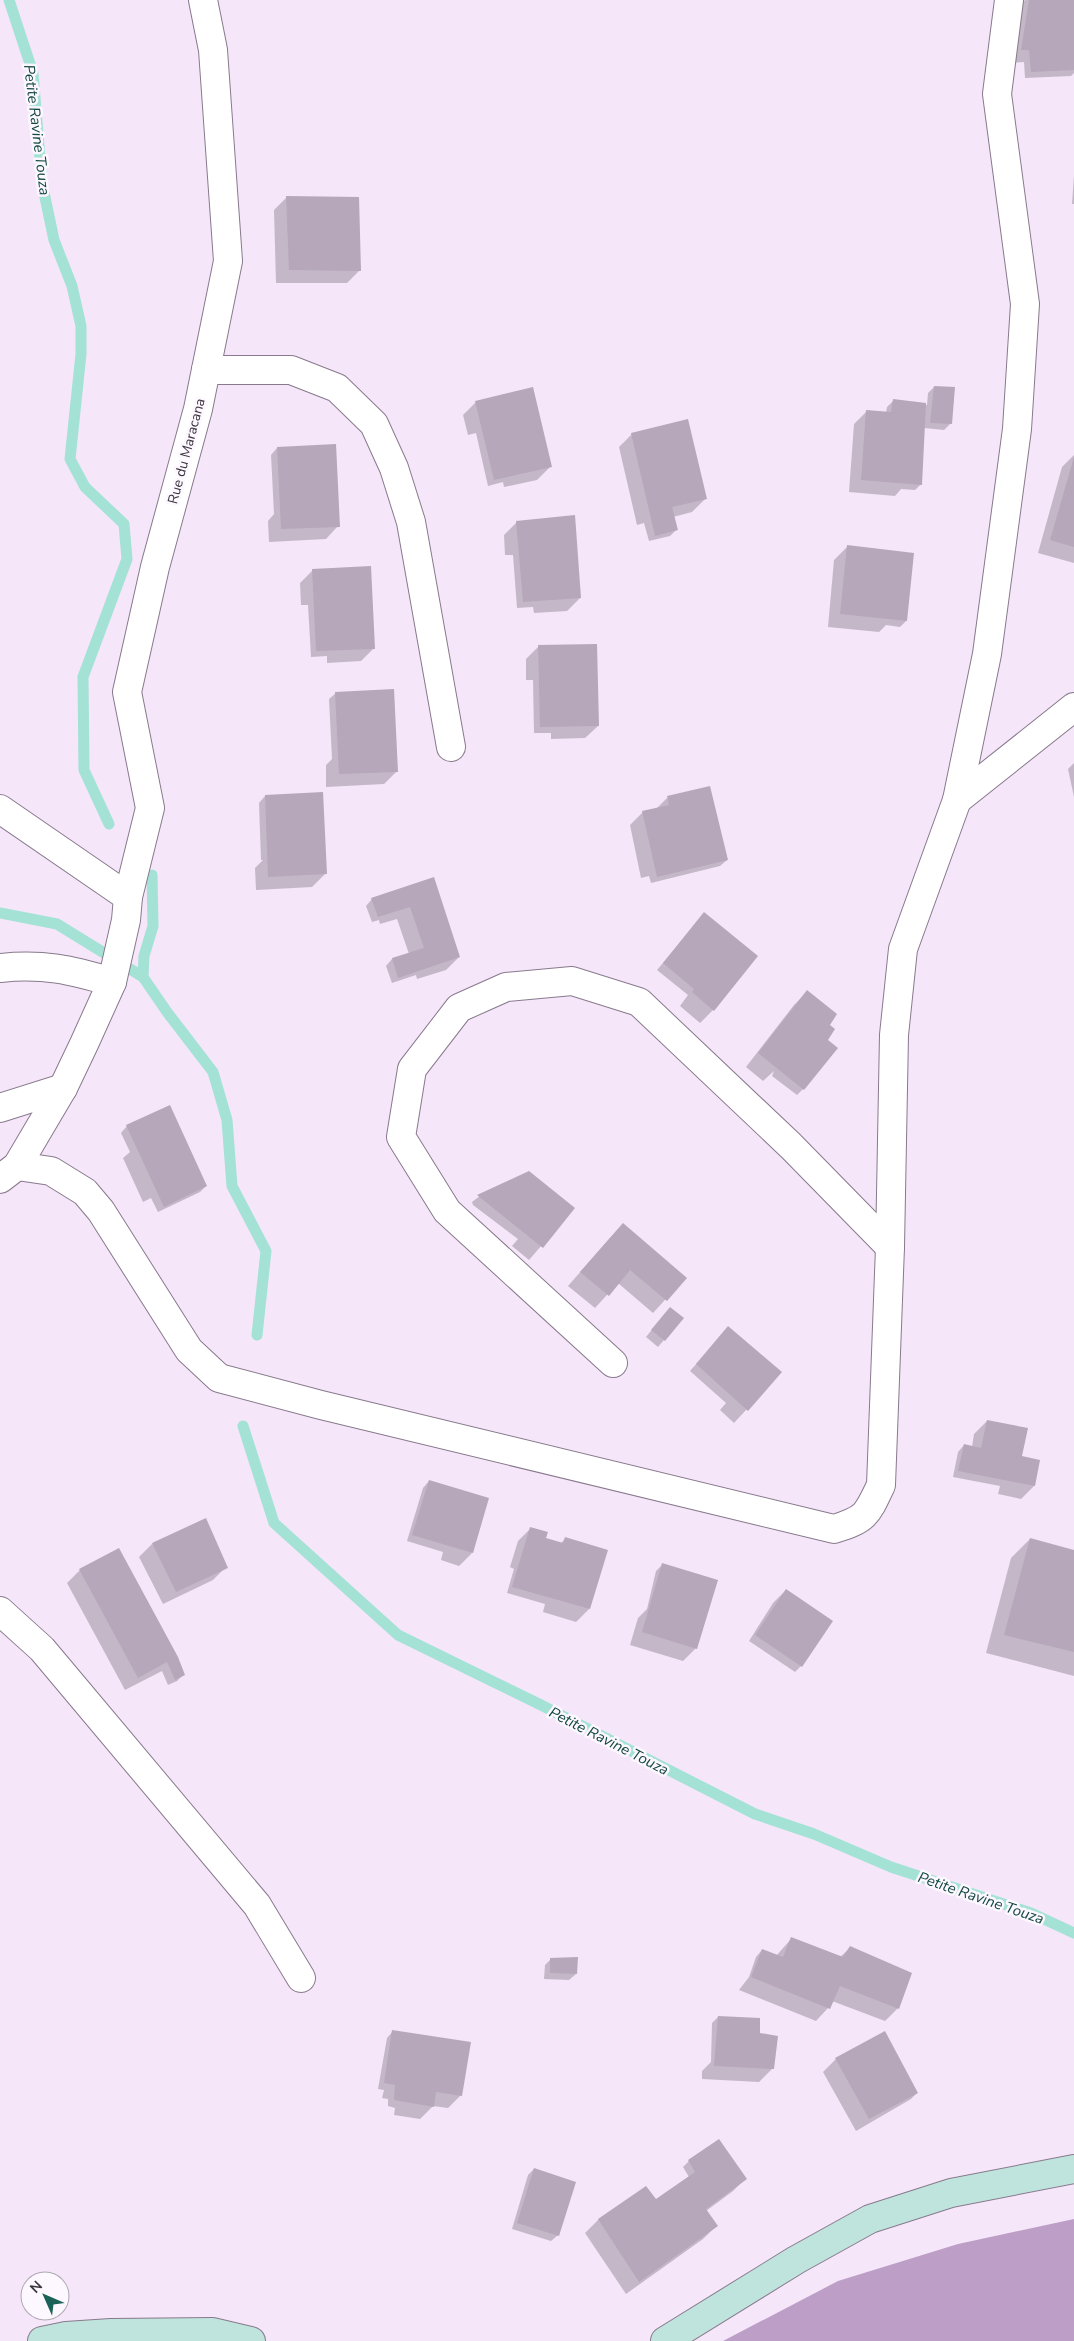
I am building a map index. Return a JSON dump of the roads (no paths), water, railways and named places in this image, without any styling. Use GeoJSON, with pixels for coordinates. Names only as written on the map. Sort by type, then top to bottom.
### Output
{"type":"FeatureCollection","features":[{"type":"Feature","properties":{"kind":"main road"},"geometry":{"type":"LineString","coordinates":[[665,2341],[796,2260],[870,2219],[952,2193],[1074,2169]]}},
{"type":"Feature","properties":{"kind":"main road"},"geometry":{"type":"LineString","coordinates":[[42,2341],[66,2336],[111,2333],[214,2332],[250,2341]]}},
{"type":"Feature","properties":{"kind":"street","name":"Rue du Maracana"},"geometry":{"type":"LineString","coordinates":[[8,1172],[63,1088],[113,978],[150,808],[127,692],[156,567],[198,409],[228,261],[213,50],[203,0]]}},
{"type":"Feature","properties":{"kind":"street"},"geometry":{"type":"LineString","coordinates":[[8,1172],[51,1171],[85,1192],[101,1211],[190,1350],[219,1378],[330,1407],[834,1529],[858,1521],[869,1509],[881,1485],[890,1247],[894,1035],[903,948],[957,800],[987,654],[1016,429],[1025,304],[997,94],[1009,0]]}},
{"type":"Feature","properties":{"kind":"street"},"geometry":{"type":"LineString","coordinates":[[206,370],[291,370],[337,388],[374,424],[394,468],[412,522],[451,747]]}},
{"type":"Feature","properties":{"kind":"street"},"geometry":{"type":"LineString","coordinates":[[957,800],[1074,706]]}},
{"type":"Feature","properties":{"kind":"street"},"geometry":{"type":"LineString","coordinates":[[0,809],[127,908]]}},
{"type":"Feature","properties":{"kind":"street"},"geometry":{"type":"LineString","coordinates":[[0,968],[28,965],[59,968],[113,978]]}},
{"type":"Feature","properties":{"kind":"street"},"geometry":{"type":"LineString","coordinates":[[613,1363],[446,1211],[402,1137],[412,1069],[459,1008],[506,987],[572,981],[639,1002],[791,1146],[890,1247]]}},
{"type":"Feature","properties":{"kind":"street"},"geometry":{"type":"LineString","coordinates":[[0,1108],[63,1088]]}},
{"type":"Feature","properties":{"kind":"street"},"geometry":{"type":"LineString","coordinates":[[0,1611],[42,1649],[257,1905],[301,1978]]}},
{"type":"Feature","properties":{"kind":"waterway","name":"Petite Ravine Touza"},"geometry":{"type":"LineString","coordinates":[[9,0],[33,73],[42,183],[54,240],[72,286],[81,326],[81,354],[70,459],[85,487],[124,524],[127,559],[83,677],[84,770],[109,824]]}},
{"type":"Feature","properties":{"kind":"waterway","name":"Petite Ravine Touza"},"geometry":{"type":"LineString","coordinates":[[152,875],[153,926],[144,956],[143,977],[213,1072],[227,1120],[232,1186],[266,1251],[257,1335]]}},
{"type":"Feature","properties":{"kind":"waterway"},"geometry":{"type":"LineString","coordinates":[[0,913],[57,924],[143,977]]}},
{"type":"Feature","properties":{"kind":"waterway","name":"Petite Ravine Touza"},"geometry":{"type":"LineString","coordinates":[[243,1426],[274,1523],[398,1635],[541,1705],[755,1814],[814,1834],[891,1867],[1031,1913],[1074,1933]]}}]}
